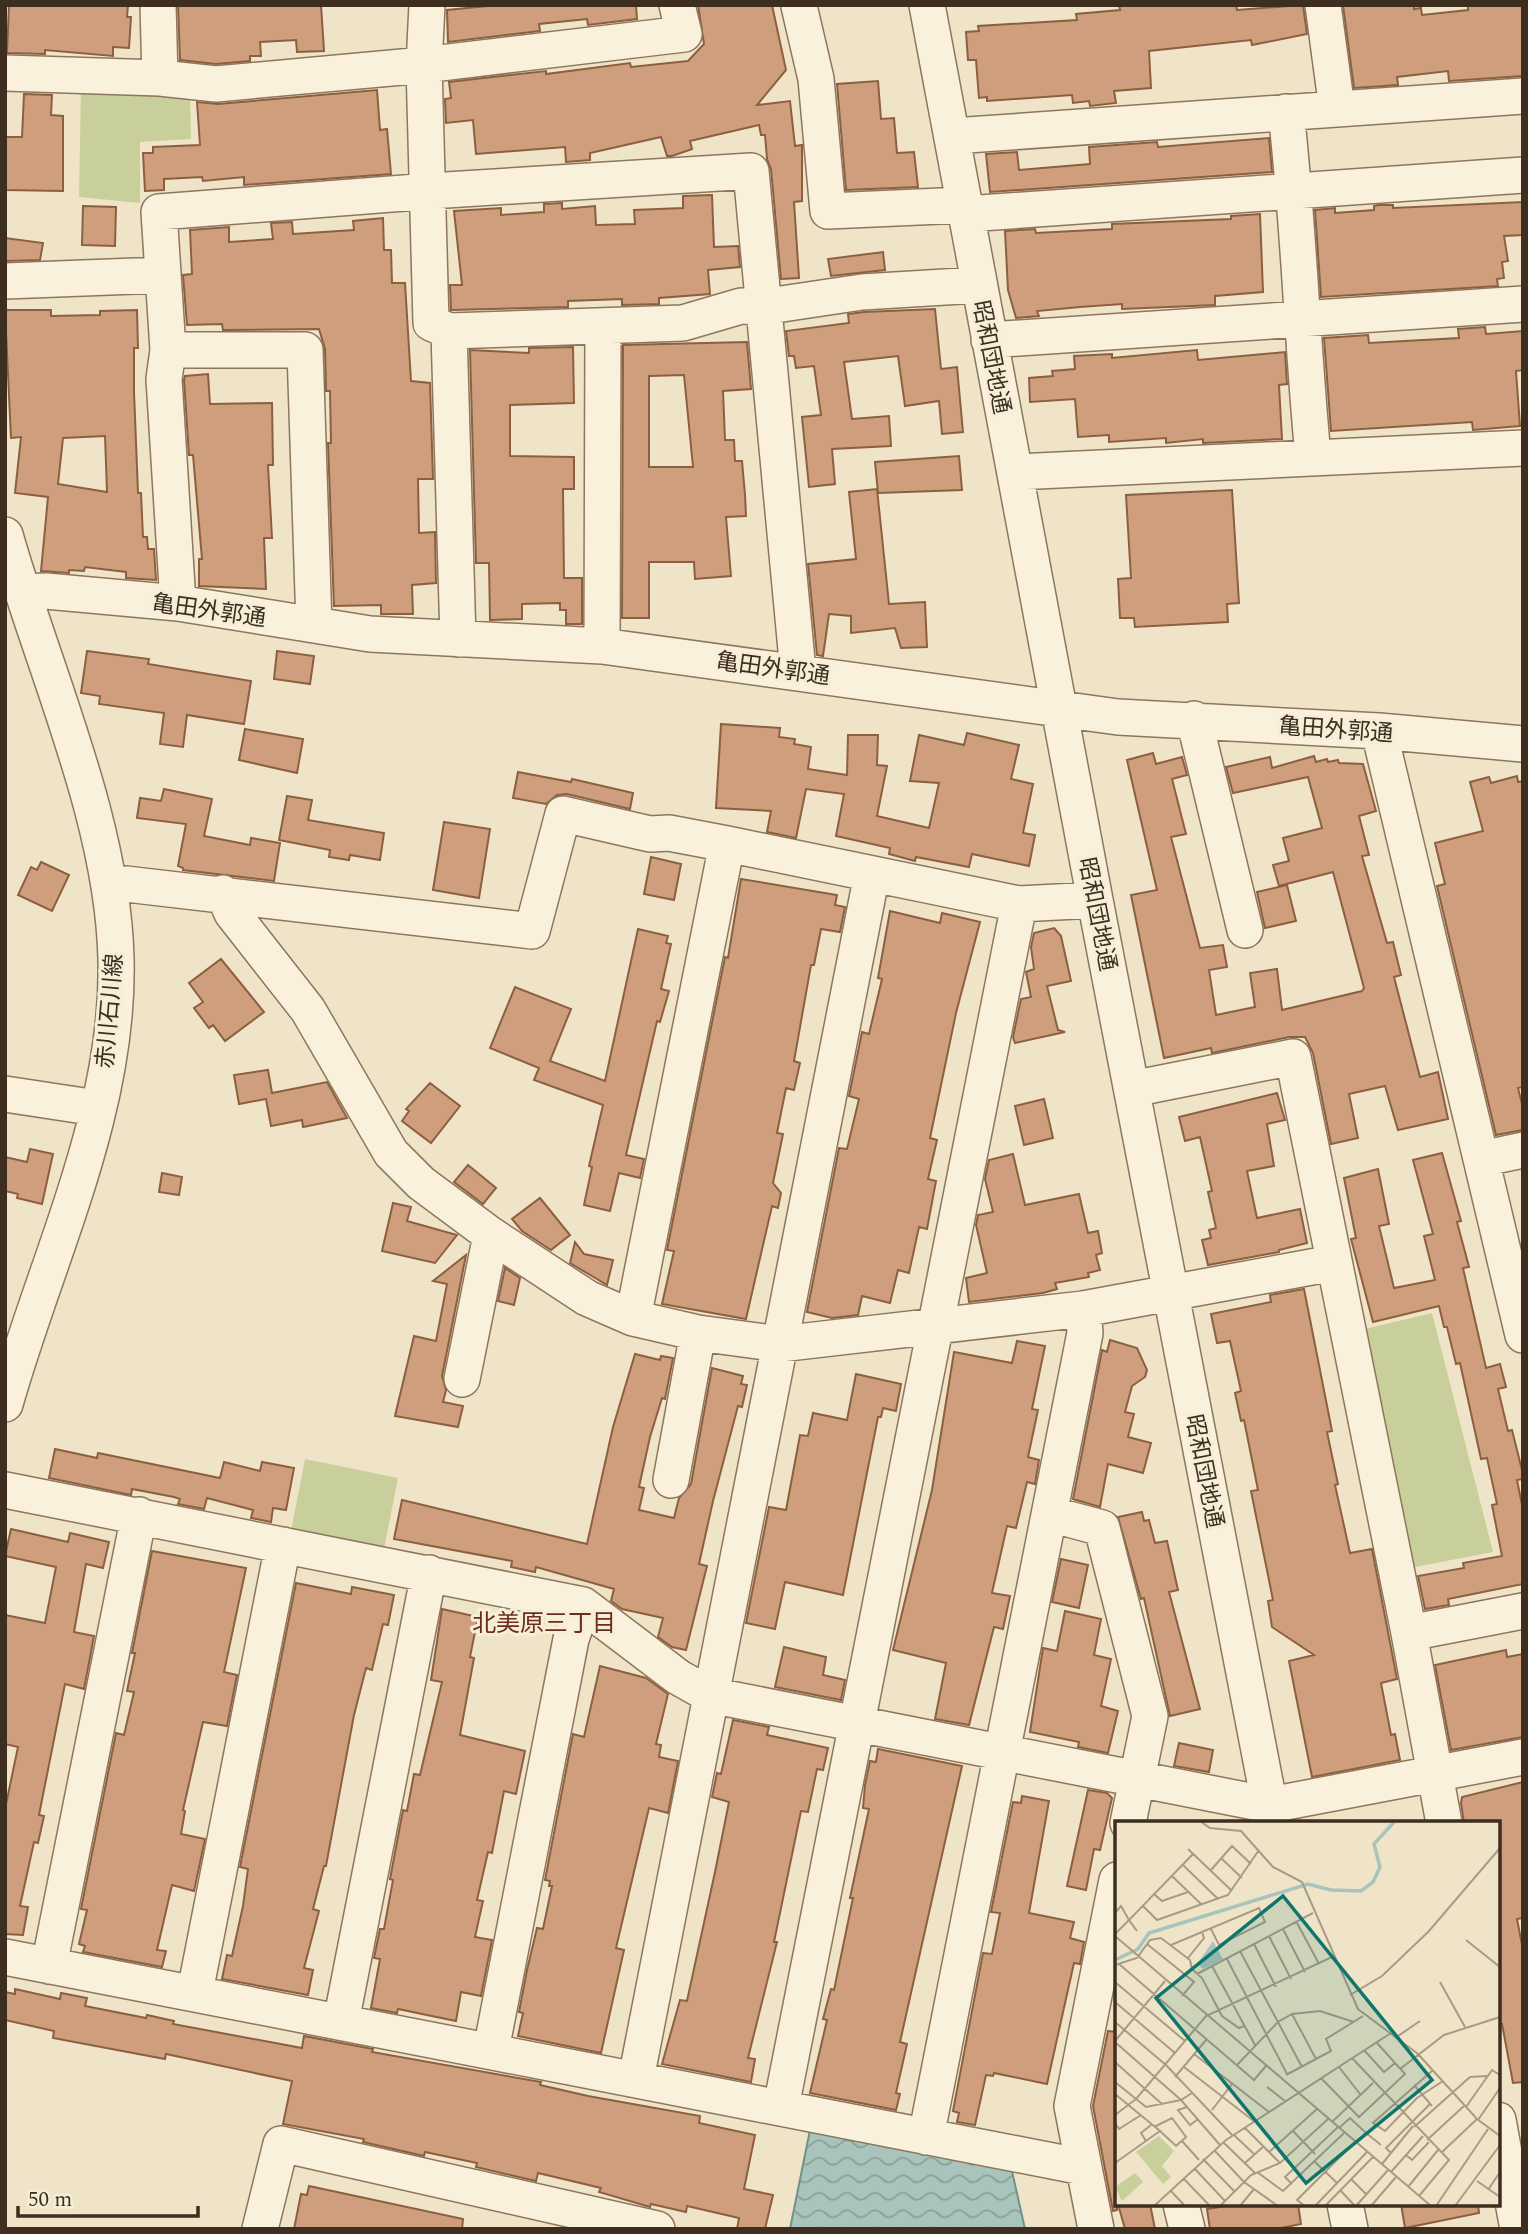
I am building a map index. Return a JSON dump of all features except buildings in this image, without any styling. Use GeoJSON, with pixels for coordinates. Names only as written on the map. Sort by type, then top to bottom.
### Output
{"type":"FeatureCollection","features":[{"type":"Feature","properties":{"kind":"street"},"geometry":{"type":"LineString","coordinates":[[158,5],[160,78]]}},
{"type":"Feature","properties":{"kind":"street"},"geometry":{"type":"LineString","coordinates":[[427,5],[424,65],[430,191],[431,323],[449,331],[683,323],[741,306],[762,307],[862,292],[978,285]]}},
{"type":"Feature","properties":{"kind":"street"},"geometry":{"type":"LineString","coordinates":[[5,73],[160,78],[216,83],[424,65],[684,34],[677,5]]}},
{"type":"Feature","properties":{"kind":"street"},"geometry":{"type":"LineString","coordinates":[[1323,5],[1337,109]]}},
{"type":"Feature","properties":{"kind":"street"},"geometry":{"type":"LineString","coordinates":[[802,6],[816,79],[828,211],[965,209],[1295,191],[1523,175]]}},
{"type":"Feature","properties":{"kind":"street","name":"昭和団地通"},"geometry":{"type":"LineString","coordinates":[[932,6],[978,285],[1272,1814]]}},
{"type":"Feature","properties":{"kind":"street"},"geometry":{"type":"LineString","coordinates":[[953,136],[1523,96]]}},
{"type":"Feature","properties":{"kind":"street"},"geometry":{"type":"LineString","coordinates":[[1286,112],[1295,191],[1301,319],[1313,456]]}},
{"type":"Feature","properties":{"kind":"street"},"geometry":{"type":"LineString","coordinates":[[178,603],[163,379],[169,350],[159,212],[430,191],[751,171],[798,671]]}},
{"type":"Feature","properties":{"kind":"street"},"geometry":{"type":"LineString","coordinates":[[5,281],[162,275]]}},
{"type":"Feature","properties":{"kind":"street"},"geometry":{"type":"LineString","coordinates":[[989,340],[1523,304]]}},
{"type":"Feature","properties":{"kind":"street"},"geometry":{"type":"LineString","coordinates":[[602,646],[603,327]]}},
{"type":"Feature","properties":{"kind":"street"},"geometry":{"type":"LineString","coordinates":[[449,331],[458,639]]}},
{"type":"Feature","properties":{"kind":"street"},"geometry":{"type":"LineString","coordinates":[[169,350],[305,350],[314,625]]}},
{"type":"Feature","properties":{"kind":"street"},"geometry":{"type":"LineString","coordinates":[[1016,472],[1523,448]]}},
{"type":"Feature","properties":{"kind":"street","name":"赤川石川線"},"geometry":{"type":"LineString","coordinates":[[5,535],[102,851],[116,958],[114,1006],[84,1166],[5,1404]]}},
{"type":"Feature","properties":{"kind":"street","name":"亀田外郭通"},"geometry":{"type":"LineString","coordinates":[[23,592],[47,591],[178,603],[370,634],[602,646],[1118,717],[1194,719],[1523,744]]}},
{"type":"Feature","properties":{"kind":"street"},"geometry":{"type":"LineString","coordinates":[[1194,719],[1245,930]]}},
{"type":"Feature","properties":{"kind":"street"},"geometry":{"type":"LineString","coordinates":[[1379,732],[1523,1335]]}},
{"type":"Feature","properties":{"kind":"street"},"geometry":{"type":"LineString","coordinates":[[126,884],[223,893],[532,931],[563,814],[650,834],[669,833],[727,844],[1019,904],[1095,900]]}},
{"type":"Feature","properties":{"kind":"street"},"geometry":{"type":"LineString","coordinates":[[633,1318],[727,844]]}},
{"type":"Feature","properties":{"kind":"street"},"geometry":{"type":"LineString","coordinates":[[636,2079],[872,874]]}},
{"type":"Feature","properties":{"kind":"street"},"geometry":{"type":"LineString","coordinates":[[223,893],[232,913],[308,1010],[391,1153],[421,1183],[491,1235],[587,1298],[633,1318],[698,1333],[780,1344],[1083,1309],[1333,1263]]}},
{"type":"Feature","properties":{"kind":"street"},"geometry":{"type":"LineString","coordinates":[[781,2107],[1019,904]]}},
{"type":"Feature","properties":{"kind":"street"},"geometry":{"type":"LineString","coordinates":[[1132,1089],[1293,1057],[1409,1633],[1444,1821]]}},
{"type":"Feature","properties":{"kind":"street"},"geometry":{"type":"LineString","coordinates":[[5,1094],[97,1108]]}},
{"type":"Feature","properties":{"kind":"street"},"geometry":{"type":"LineString","coordinates":[[1481,1160],[1523,1150]]}},
{"type":"Feature","properties":{"kind":"street"},"geometry":{"type":"LineString","coordinates":[[462,1379],[491,1235]]}},
{"type":"Feature","properties":{"kind":"street"},"geometry":{"type":"LineString","coordinates":[[926,2137],[1085,1333],[1083,1309]]}},
{"type":"Feature","properties":{"kind":"street"},"geometry":{"type":"LineString","coordinates":[[670,1480],[698,1333]]}},
{"type":"Feature","properties":{"kind":"street"},"geometry":{"type":"LineString","coordinates":[[5,1490],[583,1605],[678,1677],[710,1695],[1136,1781],[1272,1814],[1434,1772],[1523,1757]]}},
{"type":"Feature","properties":{"kind":"street"},"geometry":{"type":"LineString","coordinates":[[1049,1514],[1102,1528],[1150,1716],[1128,1821]]}},
{"type":"Feature","properties":{"kind":"street"},"geometry":{"type":"LineString","coordinates":[[49,1966],[139,1515]]}},
{"type":"Feature","properties":{"kind":"street"},"geometry":{"type":"LineString","coordinates":[[195,1992],[283,1545]]}},
{"type":"Feature","properties":{"kind":"street"},"geometry":{"type":"LineString","coordinates":[[341,2022],[429,1573]]}},
{"type":"Feature","properties":{"kind":"street"},"geometry":{"type":"LineString","coordinates":[[491,2050],[571,1639],[583,1605]]}},
{"type":"Feature","properties":{"kind":"street"},"geometry":{"type":"LineString","coordinates":[[1409,1633],[1523,1611]]}},
{"type":"Feature","properties":{"kind":"street"},"geometry":{"type":"LineString","coordinates":[[1096,2229],[1072,2106],[1115,1890]]}},
{"type":"Feature","properties":{"kind":"street"},"geometry":{"type":"LineString","coordinates":[[5,1957],[1083,2167]]}},
{"type":"Feature","properties":{"kind":"street"},"geometry":{"type":"LineString","coordinates":[[1500,2131],[1518,2229]]}},
{"type":"Feature","properties":{"kind":"street"},"geometry":{"type":"LineString","coordinates":[[260,2229],[281,2144],[657,2229]]}},
{"type":"Feature","properties":{"kind":"street"},"geometry":{"type":"LineString","coordinates":[[1181,2206],[1186,2229]]}},
{"type":"Feature","properties":{"kind":"street"},"geometry":{"type":"LineString","coordinates":[[1345,2206],[1350,2229]]}},
{"type":"Feature","properties":{"kind":"green space"},"geometry":{"type":"Polygon","coordinates":[[[81,84],[190,91],[191,139],[140,142],[140,203],[79,197],[81,84]]]}},
{"type":"Feature","properties":{"kind":"green space"},"geometry":{"type":"Polygon","coordinates":[[[1432,1313],[1493,1552],[1410,1568],[1365,1329],[1432,1313]]]}},
{"type":"Feature","properties":{"kind":"green space"},"geometry":{"type":"Polygon","coordinates":[[[305,1459],[398,1478],[384,1549],[291,1531],[305,1459]]]}},
{"type":"Feature","properties":{"kind":"water"},"geometry":{"type":"Polygon","coordinates":[[[810,2130],[1012,2171],[1025,2229],[790,2229],[810,2130]]]}},
{"type":"Feature","properties":{"kind":"district","name":"北美原三丁目"},"geometry":{"type":"Point","coordinates":[544,1623]}}]}
